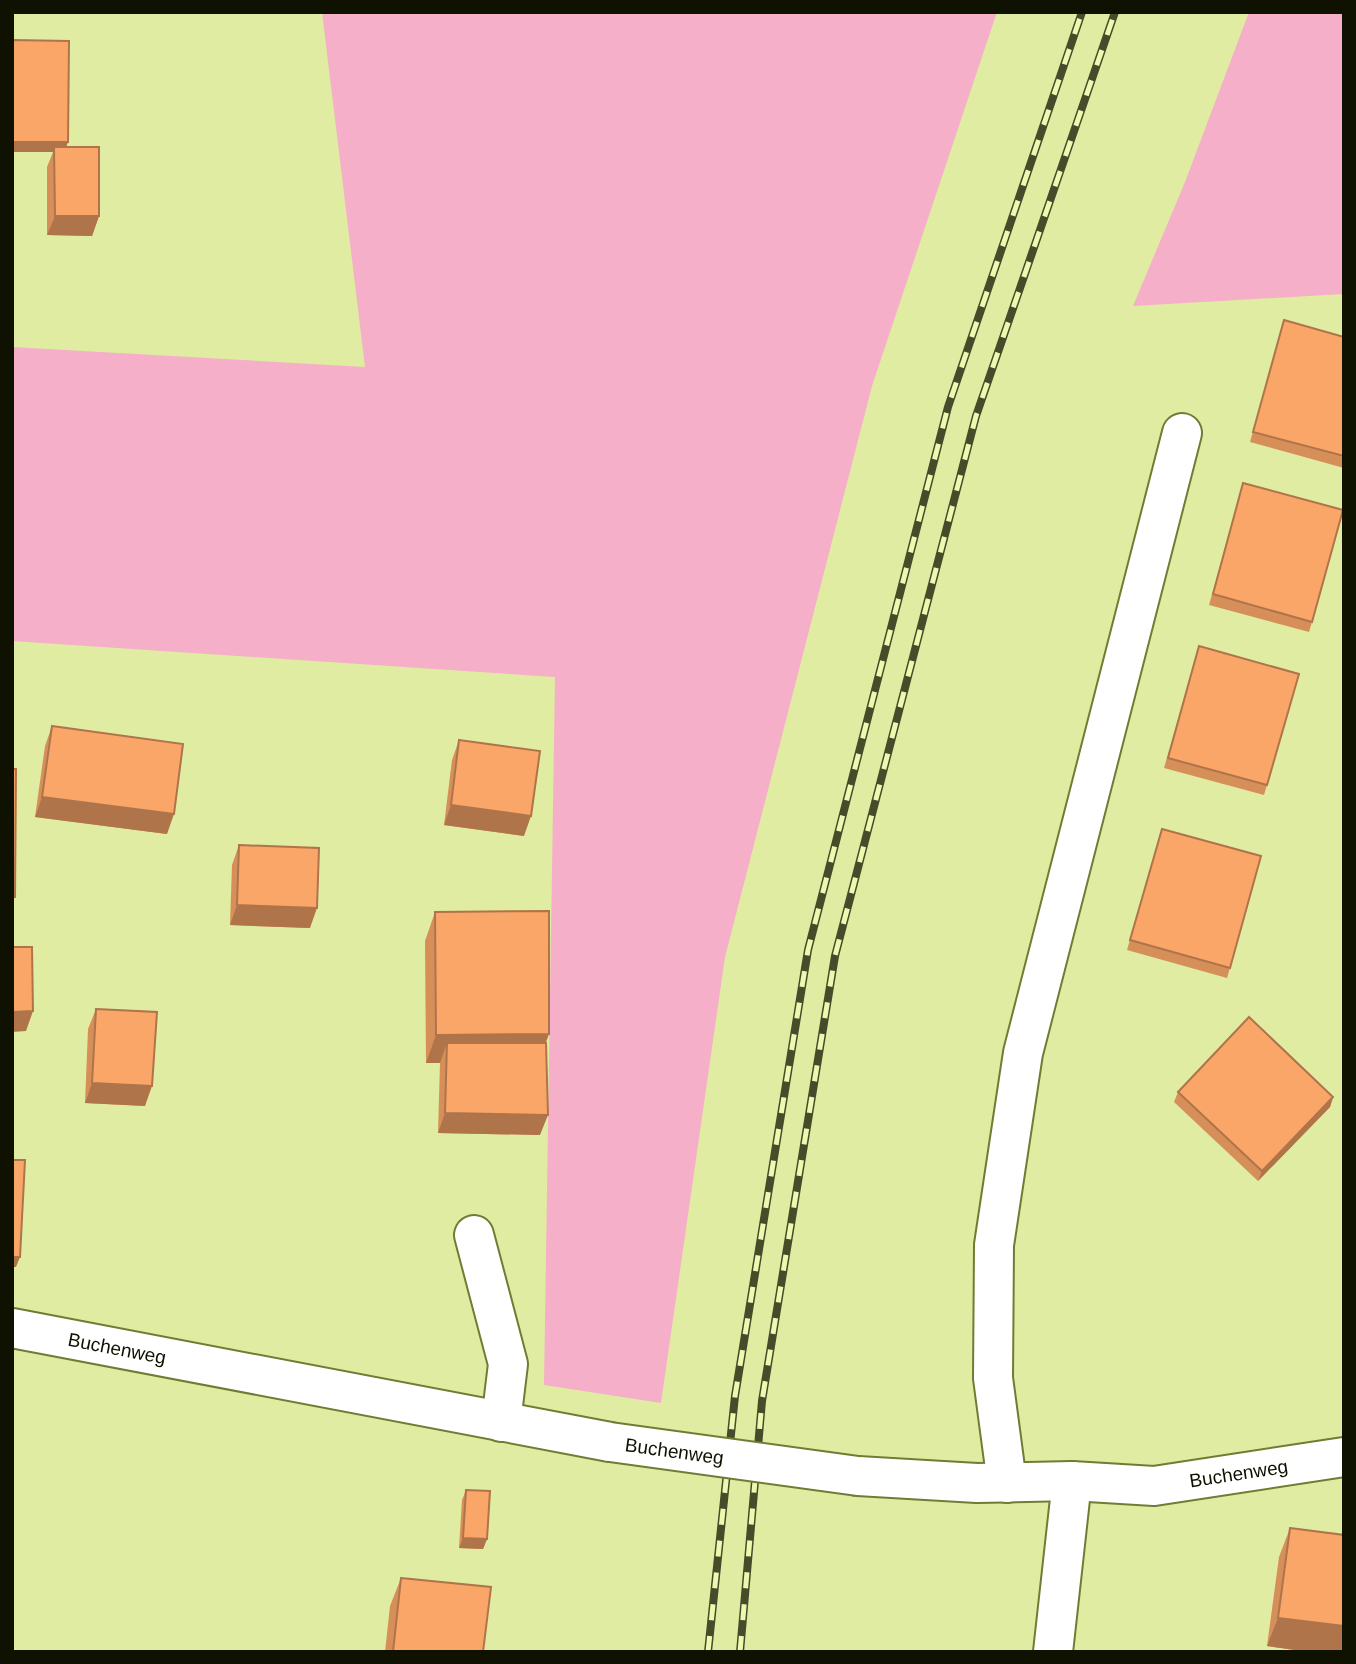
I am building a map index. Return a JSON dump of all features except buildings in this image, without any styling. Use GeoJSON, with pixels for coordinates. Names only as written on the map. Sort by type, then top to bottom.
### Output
{"type":"FeatureCollection","features":[{"type":"Feature","properties":{"kind":"street"},"geometry":{"type":"LineString","coordinates":[[1007,1483],[993,1378],[993,1245],[1023,1053],[1182,433]]}},
{"type":"Feature","properties":{"kind":"street"},"geometry":{"type":"LineString","coordinates":[[474,1235],[508,1364],[501,1422]]}},
{"type":"Feature","properties":{"kind":"street","name":"Buchenweg"},"geometry":{"type":"LineString","coordinates":[[12,1328],[610,1442],[858,1476],[977,1483],[1072,1481],[1154,1486],[1344,1457]]}},
{"type":"Feature","properties":{"kind":"street"},"geometry":{"type":"LineString","coordinates":[[1053,1652],[1072,1481]]}},
{"type":"Feature","properties":{"kind":"shaded area"},"geometry":{"type":"Polygon","coordinates":[[[322,12],[997,12],[872,386],[725,957],[661,1403],[544,1385],[555,677],[12,641],[12,347],[365,367],[322,12]]]}},
{"type":"Feature","properties":{"kind":"shaded area"},"geometry":{"type":"Polygon","coordinates":[[[1249,12],[1344,12],[1344,294],[1133,306],[1185,182],[1249,12]]]}},
{"type":"Feature","properties":{"kind":"railway"},"geometry":{"type":"LineString","coordinates":[[708,1652],[735,1396],[808,950],[948,407],[1082,12]]}},
{"type":"Feature","properties":{"kind":"railway"},"geometry":{"type":"LineString","coordinates":[[740,1652],[762,1401],[835,956],[976,416],[1115,12]]}}]}
